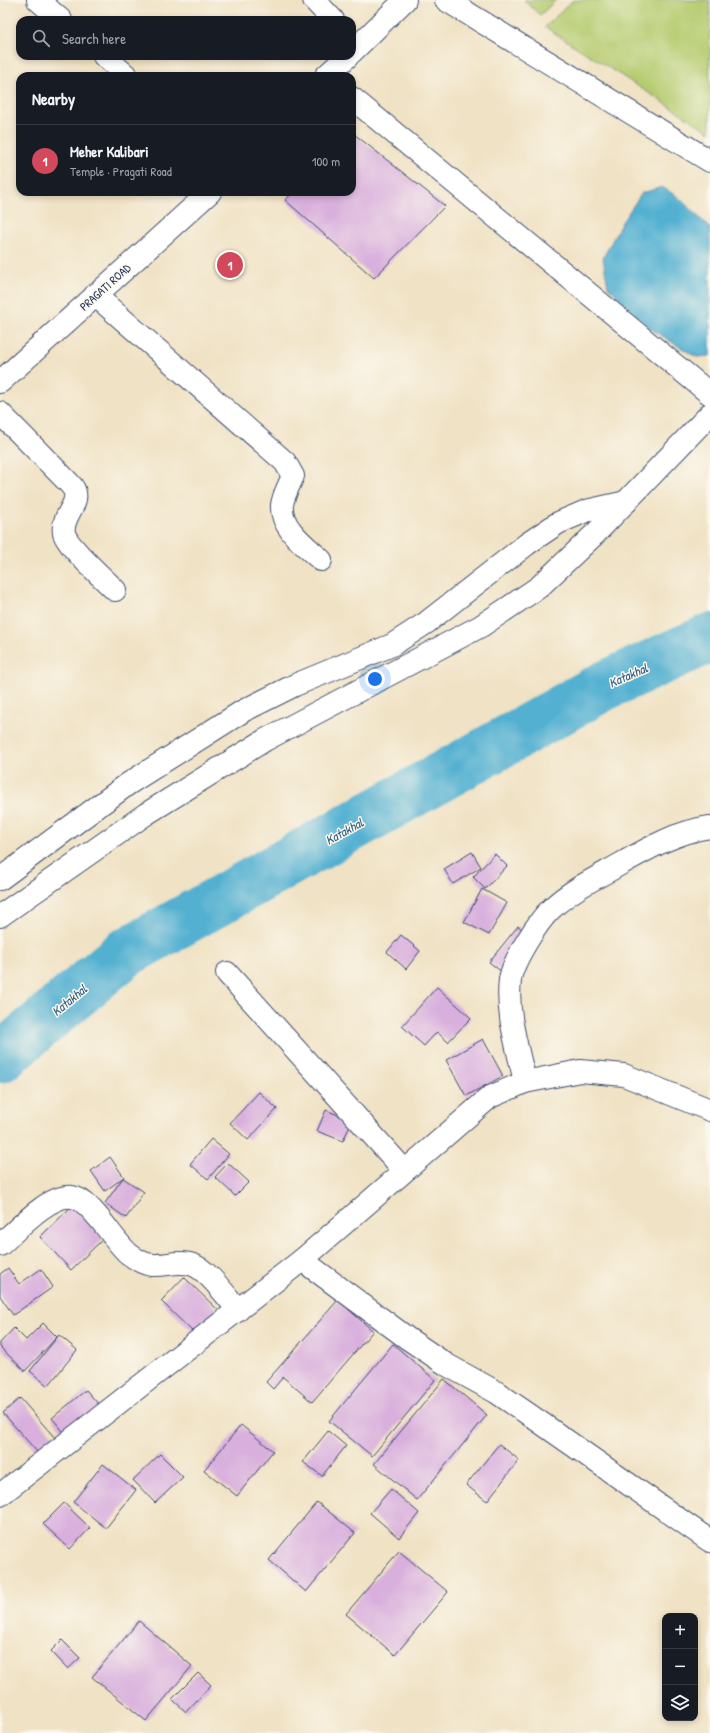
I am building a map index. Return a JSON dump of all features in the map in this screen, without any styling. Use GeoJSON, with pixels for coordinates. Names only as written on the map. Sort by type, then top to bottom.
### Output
{"type":"FeatureCollection","features":[{"type":"Feature","properties":{"kind":"street"},"geometry":{"type":"LineString","coordinates":[[38,0],[56,16]]}},
{"type":"Feature","properties":{"kind":"street"},"geometry":{"type":"LineString","coordinates":[[314,0],[330,16]]}},
{"type":"Feature","properties":{"kind":"street"},"geometry":{"type":"LineString","coordinates":[[356,45],[405,0]]}},
{"type":"Feature","properties":{"kind":"street"},"geometry":{"type":"LineString","coordinates":[[446,0],[710,161]]}},
{"type":"Feature","properties":{"kind":"street"},"geometry":{"type":"LineString","coordinates":[[109,60],[122,72]]}},
{"type":"Feature","properties":{"kind":"street"},"geometry":{"type":"LineString","coordinates":[[330,72],[341,60]]}},
{"type":"Feature","properties":{"kind":"street"},"geometry":{"type":"LineString","coordinates":[[356,101],[710,394]]}},
{"type":"Feature","properties":{"kind":"street","name":"PRAGATI ROAD"},"geometry":{"type":"LineString","coordinates":[[0,382],[206,196]]}},
{"type":"Feature","properties":{"kind":"street"},"geometry":{"type":"LineString","coordinates":[[95,295],[285,462],[293,476],[282,505],[284,520],[295,536],[321,560]]}},
{"type":"Feature","properties":{"kind":"street"},"geometry":{"type":"LineString","coordinates":[[0,413],[69,483],[75,492],[75,501],[63,524],[65,535],[75,549],[115,590]]}},
{"type":"Feature","properties":{"kind":"street"},"geometry":{"type":"LineString","coordinates":[[0,916],[146,814],[265,740],[482,626],[538,587],[626,502],[710,414]]}},
{"type":"Feature","properties":{"kind":"street"},"geometry":{"type":"LineString","coordinates":[[0,879],[128,784],[243,711],[295,685],[392,644],[426,623],[527,544],[558,523],[586,511],[626,502]]}},
{"type":"Feature","properties":{"kind":"street"},"geometry":{"type":"LineString","coordinates":[[525,1082],[509,1004],[510,979],[518,956],[552,908],[577,889],[654,845],[691,830],[710,827]]}},
{"type":"Feature","properties":{"kind":"street"},"geometry":{"type":"LineString","coordinates":[[227,973],[404,1170]]}},
{"type":"Feature","properties":{"kind":"street"},"geometry":{"type":"LineString","coordinates":[[0,1494],[302,1260],[490,1097],[525,1082],[580,1070],[624,1075],[710,1110]]}},
{"type":"Feature","properties":{"kind":"street"},"geometry":{"type":"LineString","coordinates":[[0,1245],[45,1206],[60,1197],[73,1197],[88,1206],[128,1254],[144,1264],[159,1266],[191,1264],[204,1272],[238,1310]]}},
{"type":"Feature","properties":{"kind":"street"},"geometry":{"type":"LineString","coordinates":[[302,1260],[407,1338],[447,1365],[496,1392],[710,1541]]}},
{"type":"Feature","properties":{"kind":"green space"},"geometry":{"type":"Polygon","coordinates":[[[524,0],[556,0],[540,15],[524,0]]]}},
{"type":"Feature","properties":{"kind":"green space"},"geometry":{"type":"Polygon","coordinates":[[[573,0],[710,0],[710,132],[545,27],[573,0]]]}},
{"type":"Feature","properties":{"kind":"water"},"geometry":{"type":"Polygon","coordinates":[[[662,187],[678,197],[710,228],[710,356],[696,357],[648,327],[608,287],[603,258],[622,222],[642,193],[662,187]]]}},
{"type":"Feature","properties":{"kind":"building"},"geometry":{"type":"Polygon","coordinates":[[[356,136],[445,206],[374,278],[285,200],[290,196],[356,196],[356,136]]]}},
{"type":"Feature","properties":{"kind":"building"},"geometry":{"type":"Polygon","coordinates":[[[472,852],[481,867],[453,884],[444,869],[472,852]]]}},
{"type":"Feature","properties":{"kind":"building"},"geometry":{"type":"Polygon","coordinates":[[[495,854],[507,866],[485,889],[473,877],[495,854]]]}},
{"type":"Feature","properties":{"kind":"building"},"geometry":{"type":"Polygon","coordinates":[[[482,889],[507,903],[489,935],[464,922],[482,889]]]}},
{"type":"Feature","properties":{"kind":"building"},"geometry":{"type":"Polygon","coordinates":[[[518,926],[539,943],[511,979],[489,962],[518,926]]]}},
{"type":"Feature","properties":{"kind":"building"},"geometry":{"type":"Polygon","coordinates":[[[401,935],[420,951],[406,969],[387,952],[401,935]]]}},
{"type":"Feature","properties":{"kind":"building"},"geometry":{"type":"Polygon","coordinates":[[[437,987],[471,1018],[448,1042],[437,1032],[424,1046],[402,1026],[437,987]]]}},
{"type":"Feature","properties":{"kind":"building"},"geometry":{"type":"Polygon","coordinates":[[[483,1039],[503,1076],[466,1096],[446,1060],[483,1039]]]}},
{"type":"Feature","properties":{"kind":"building"},"geometry":{"type":"Polygon","coordinates":[[[259,1092],[277,1109],[248,1140],[230,1123],[259,1092]]]}},
{"type":"Feature","properties":{"kind":"building"},"geometry":{"type":"Polygon","coordinates":[[[326,1110],[352,1121],[343,1141],[317,1131],[326,1110]]]}},
{"type":"Feature","properties":{"kind":"building"},"geometry":{"type":"Polygon","coordinates":[[[211,1139],[229,1154],[208,1179],[190,1164],[211,1139]]]}},
{"type":"Feature","properties":{"kind":"building"},"geometry":{"type":"Polygon","coordinates":[[[110,1157],[124,1177],[105,1191],[91,1171],[110,1157]]]}},
{"type":"Feature","properties":{"kind":"building"},"geometry":{"type":"Polygon","coordinates":[[[228,1163],[249,1182],[235,1196],[215,1177],[228,1163]]]}},
{"type":"Feature","properties":{"kind":"building"},"geometry":{"type":"Polygon","coordinates":[[[123,1178],[144,1192],[126,1218],[105,1203],[123,1178]]]}},
{"type":"Feature","properties":{"kind":"building"},"geometry":{"type":"Polygon","coordinates":[[[72,1206],[103,1239],[71,1270],[40,1237],[72,1206]]]}},
{"type":"Feature","properties":{"kind":"building"},"geometry":{"type":"Polygon","coordinates":[[[8,1268],[19,1284],[41,1269],[53,1287],[13,1315],[0,1296],[0,1274],[8,1268]]]}},
{"type":"Feature","properties":{"kind":"building"},"geometry":{"type":"Polygon","coordinates":[[[184,1277],[219,1311],[196,1335],[161,1301],[184,1277]]]}},
{"type":"Feature","properties":{"kind":"building"},"geometry":{"type":"Polygon","coordinates":[[[338,1300],[373,1331],[312,1402],[283,1377],[273,1389],[266,1382],[338,1300]]]}},
{"type":"Feature","properties":{"kind":"building"},"geometry":{"type":"Polygon","coordinates":[[[43,1323],[57,1337],[25,1371],[0,1347],[0,1343],[14,1328],[26,1340],[43,1323]]]}},
{"type":"Feature","properties":{"kind":"building"},"geometry":{"type":"Polygon","coordinates":[[[59,1335],[77,1350],[48,1386],[30,1371],[59,1335]]]}},
{"type":"Feature","properties":{"kind":"building"},"geometry":{"type":"Polygon","coordinates":[[[393,1344],[435,1380],[372,1456],[329,1421],[393,1344]]]}},
{"type":"Feature","properties":{"kind":"building"},"geometry":{"type":"Polygon","coordinates":[[[444,1379],[487,1415],[417,1500],[374,1464],[444,1379]]]}},
{"type":"Feature","properties":{"kind":"building"},"geometry":{"type":"Polygon","coordinates":[[[86,1390],[107,1414],[73,1443],[52,1418],[86,1390]]]}},
{"type":"Feature","properties":{"kind":"building"},"geometry":{"type":"Polygon","coordinates":[[[20,1398],[63,1447],[46,1462],[3,1413],[20,1398]]]}},
{"type":"Feature","properties":{"kind":"building"},"geometry":{"type":"Polygon","coordinates":[[[241,1425],[273,1451],[237,1496],[204,1470],[241,1425]]]}},
{"type":"Feature","properties":{"kind":"building"},"geometry":{"type":"Polygon","coordinates":[[[328,1431],[346,1446],[322,1476],[303,1462],[328,1431]]]}},
{"type":"Feature","properties":{"kind":"building"},"geometry":{"type":"Polygon","coordinates":[[[499,1444],[519,1460],[487,1501],[466,1485],[499,1444]]]}},
{"type":"Feature","properties":{"kind":"building"},"geometry":{"type":"Polygon","coordinates":[[[160,1454],[183,1477],[155,1503],[133,1480],[160,1454]]]}},
{"type":"Feature","properties":{"kind":"building"},"geometry":{"type":"Polygon","coordinates":[[[103,1464],[136,1490],[106,1528],[73,1502],[103,1464]]]}},
{"type":"Feature","properties":{"kind":"building"},"geometry":{"type":"Polygon","coordinates":[[[391,1489],[419,1513],[399,1538],[370,1513],[391,1489]]]}},
{"type":"Feature","properties":{"kind":"building"},"geometry":{"type":"Polygon","coordinates":[[[317,1502],[355,1533],[306,1592],[269,1560],[317,1502]]]}},
{"type":"Feature","properties":{"kind":"building"},"geometry":{"type":"Polygon","coordinates":[[[64,1503],[90,1528],[70,1549],[43,1524],[64,1503]]]}},
{"type":"Feature","properties":{"kind":"building"},"geometry":{"type":"Polygon","coordinates":[[[399,1551],[448,1592],[395,1655],[346,1614],[399,1551]]]}},
{"type":"Feature","properties":{"kind":"building"},"geometry":{"type":"Polygon","coordinates":[[[139,1621],[192,1666],[146,1721],[92,1677],[139,1621]]]}},
{"type":"Feature","properties":{"kind":"building"},"geometry":{"type":"Polygon","coordinates":[[[62,1640],[80,1658],[68,1669],[51,1651],[62,1640]]]}},
{"type":"Feature","properties":{"kind":"building"},"geometry":{"type":"Polygon","coordinates":[[[198,1673],[211,1685],[186,1712],[172,1699],[198,1673]]]}},
{"type":"Feature","properties":{"kind":"waterway","name":"Katakhal"},"geometry":{"type":"LineString","coordinates":[[0,1058],[125,953],[604,686],[710,638]]}},
{"type":"Feature","properties":{"kind":"place","name":"Meher Kalibari"},"geometry":{"type":"Point","coordinates":[230,265]}}]}
